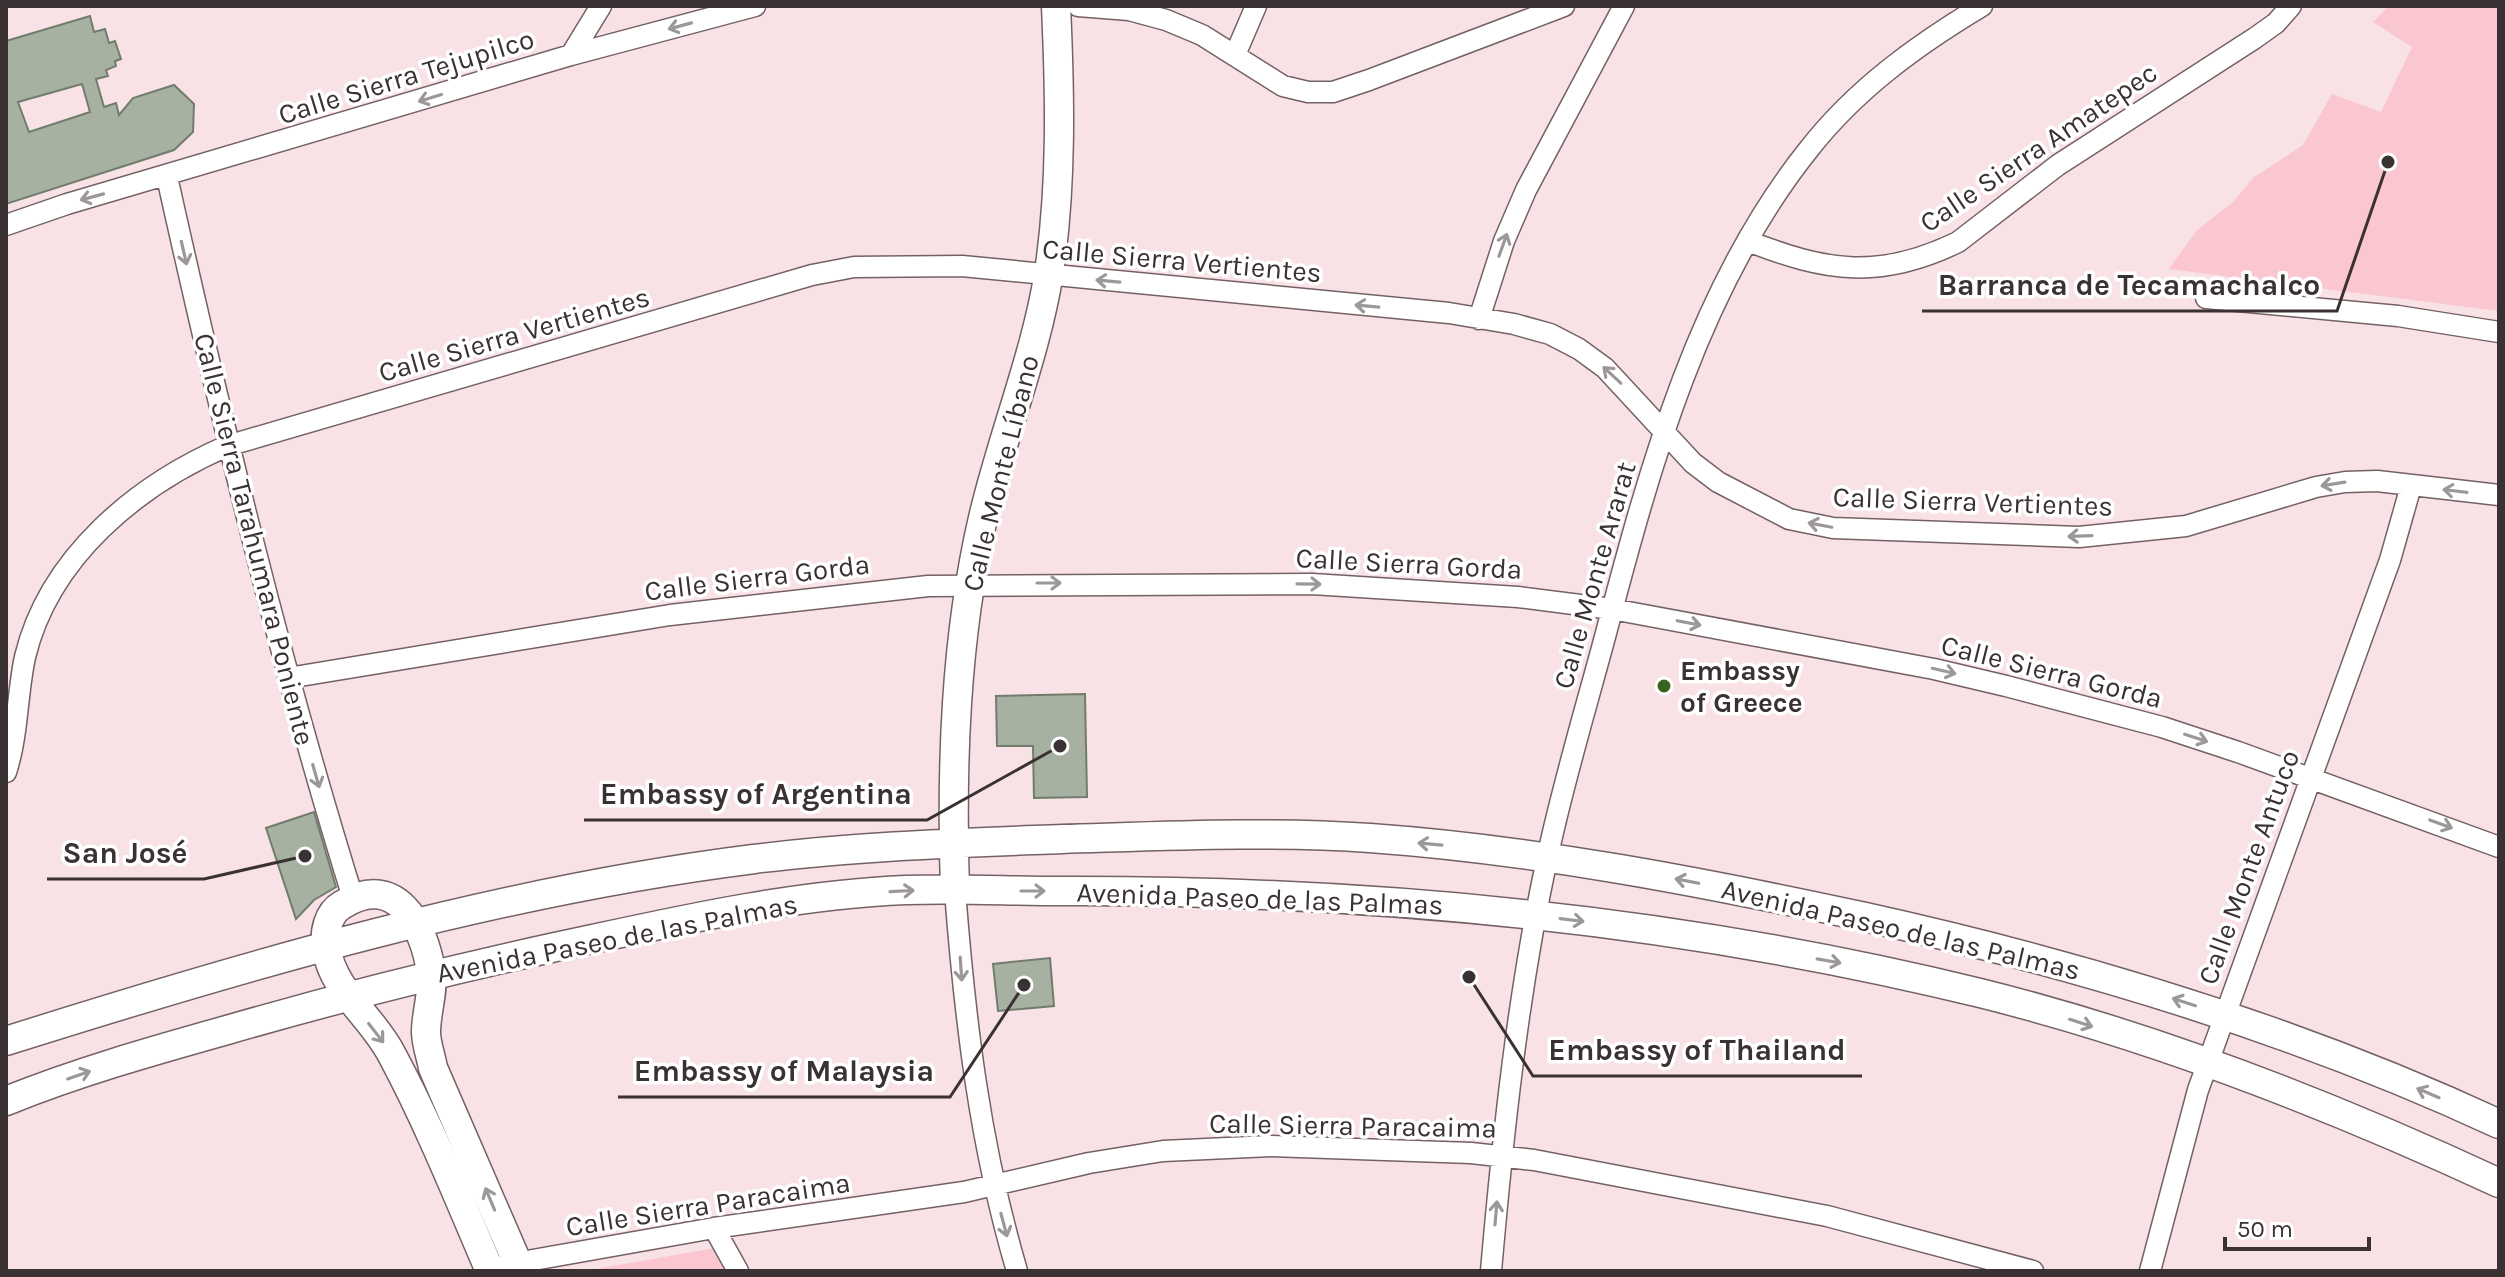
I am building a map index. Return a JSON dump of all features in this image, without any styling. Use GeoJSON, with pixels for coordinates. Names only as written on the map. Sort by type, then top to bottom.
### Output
{"type":"FeatureCollection","features":[{"type":"Feature","properties":{"kind":"main road","name":"Calle Monte Líbano"},"geometry":{"type":"LineString","coordinates":[[955,891],[953,781],[962,641],[982,520],[1049,276],[1059,114],[1056,6]]}},
{"type":"Feature","properties":{"kind":"main road","name":"Avenida Paseo de las Palmas"},"geometry":{"type":"LineString","coordinates":[[6,1041],[416,922],[753,859],[954,843],[1288,835],[1369,838],[1547,858],[1671,877],[1923,930],[2124,982],[2224,1014],[2373,1071],[2499,1124]]}},
{"type":"Feature","properties":{"kind":"main road","name":"Avenida Paseo de las Palmas"},"geometry":{"type":"LineString","coordinates":[[6,1101],[139,1055],[346,996],[684,919],[907,890],[1279,894],[1462,905],[1681,934],[1874,969],[1982,994],[2207,1064],[2367,1126],[2499,1183]]}},
{"type":"Feature","properties":{"kind":"main road"},"geometry":{"type":"LineString","coordinates":[[485,1270],[391,1053],[346,996],[326,946],[327,923],[337,907],[353,898],[370,893],[389,896],[404,906],[416,922],[432,974],[426,1035],[433,1068],[520,1267]]}},
{"type":"Feature","properties":{"kind":"street"},"geometry":{"type":"LineString","coordinates":[[571,55],[601,6]]}},
{"type":"Feature","properties":{"kind":"street","name":"Calle Sierra Tejupilco"},"geometry":{"type":"LineString","coordinates":[[167,177],[571,55],[755,6]]}},
{"type":"Feature","properties":{"kind":"street"},"geometry":{"type":"LineString","coordinates":[[1078,6],[1129,10],[1166,20],[1235,55],[1283,86],[1308,92],[1333,92],[1564,6]]}},
{"type":"Feature","properties":{"kind":"street"},"geometry":{"type":"LineString","coordinates":[[1235,55],[1256,6]]}},
{"type":"Feature","properties":{"kind":"street"},"geometry":{"type":"LineString","coordinates":[[1479,319],[1504,241],[1526,190],[1624,6]]}},
{"type":"Feature","properties":{"kind":"street","name":"Calle Monte Ararat"},"geometry":{"type":"LineString","coordinates":[[1491,1271],[1501,1156],[1547,858],[1612,609],[1664,432],[1729,277],[1784,183],[1836,117],[1901,59],[1982,6]]}},
{"type":"Feature","properties":{"kind":"street","name":"Calle Sierra Amatepec"},"geometry":{"type":"LineString","coordinates":[[1748,241],[1796,260],[1837,268],[1869,269],[1935,253],[1958,242],[2093,140],[2255,38],[2276,23],[2291,6]]}},
{"type":"Feature","properties":{"kind":"street"},"geometry":{"type":"LineString","coordinates":[[6,225],[167,177]]}},
{"type":"Feature","properties":{"kind":"street","name":"Calle Sierra Tarahumara Poniente"},"geometry":{"type":"LineString","coordinates":[[167,177],[227,446],[288,678],[353,898]]}},
{"type":"Feature","properties":{"kind":"street","name":"Calle Sierra Vertientes"},"geometry":{"type":"LineString","coordinates":[[6,772],[10,726],[37,621],[84,546],[109,520],[158,483],[227,446],[812,275],[854,267],[909,264],[1049,276],[1479,319],[1550,334],[1579,349],[1605,368],[1643,405],[1693,463],[1749,501],[1789,519],[1880,532],[2079,537],[2142,533],[2186,526],[2316,487],[2377,481],[2499,495]]}},
{"type":"Feature","properties":{"kind":"street"},"geometry":{"type":"LineString","coordinates":[[2206,298],[2398,316],[2499,332]]}},
{"type":"Feature","properties":{"kind":"street","name":"Calle Monte Antuco"},"geometry":{"type":"LineString","coordinates":[[2150,1271],[2207,1064],[2390,560],[2411,486]]}},
{"type":"Feature","properties":{"kind":"street","name":"Calle Sierra Gorda"},"geometry":{"type":"LineString","coordinates":[[288,678],[670,615],[853,593],[971,584],[1312,584],[1518,597],[1612,609],[1934,669],[2162,727],[2310,776],[2499,847]]}},
{"type":"Feature","properties":{"kind":"street","name":"Calle Monte Líbano"},"geometry":{"type":"LineString","coordinates":[[955,891],[971,1064],[994,1185],[1017,1271]]}},
{"type":"Feature","properties":{"kind":"street","name":"Calle Sierra Paracaima"},"geometry":{"type":"LineString","coordinates":[[485,1270],[520,1267],[714,1228],[994,1185],[1089,1163],[1163,1151],[1271,1146],[1501,1156],[1827,1216],[2033,1271]]}},
{"type":"Feature","properties":{"kind":"street"},"geometry":{"type":"LineString","coordinates":[[714,1228],[738,1271]]}},
{"type":"Feature","properties":{"kind":"shaded area"},"geometry":{"type":"Polygon","coordinates":[[[2389,6],[2499,6],[2499,311],[2169,269],[2197,230],[2232,203],[2253,178],[2303,145],[2332,94],[2381,112],[2412,47],[2373,22],[2389,6]]]}},
{"type":"Feature","properties":{"kind":"shaded area"},"geometry":{"type":"Polygon","coordinates":[[[715,1248],[727,1271],[584,1271],[715,1248]]]}},
{"type":"Feature","properties":{"kind":"building"},"geometry":{"type":"Polygon","coordinates":[[[90,16],[94,32],[105,29],[109,43],[115,41],[121,59],[115,61],[116,66],[106,70],[108,76],[96,79],[104,107],[116,103],[119,115],[133,98],[174,85],[194,104],[193,132],[174,150],[6,204],[6,41],[90,16]],[[82,84],[18,102],[29,132],[90,112],[82,84]]]}},
{"type":"Feature","properties":{"kind":"building"},"geometry":{"type":"Polygon","coordinates":[[[1085,694],[1087,797],[1034,798],[1033,746],[997,746],[996,696],[1085,694]]]}},
{"type":"Feature","properties":{"kind":"building"},"geometry":{"type":"Polygon","coordinates":[[[314,812],[336,887],[314,900],[296,919],[266,828],[314,812]]]}},
{"type":"Feature","properties":{"kind":"building"},"geometry":{"type":"Polygon","coordinates":[[[1050,958],[1054,1006],[998,1011],[993,964],[1050,958]]]}},
{"type":"Feature","properties":{"kind":"place","name":"Barranca de Tecamachalco"},"geometry":{"type":"Point","coordinates":[2388,162]}},
{"type":"Feature","properties":{"kind":"place","name":"Embassy of Greece"},"geometry":{"type":"Point","coordinates":[1664,686]}},
{"type":"Feature","properties":{"kind":"place","name":"Embassy of Argentina"},"geometry":{"type":"Point","coordinates":[1060,746]}},
{"type":"Feature","properties":{"kind":"place","name":"San José"},"geometry":{"type":"Point","coordinates":[305,856]}},
{"type":"Feature","properties":{"kind":"place","name":"Embassy of Thailand"},"geometry":{"type":"Point","coordinates":[1469,977]}},
{"type":"Feature","properties":{"kind":"place","name":"Embassy of Malaysia"},"geometry":{"type":"Point","coordinates":[1024,985]}}]}
